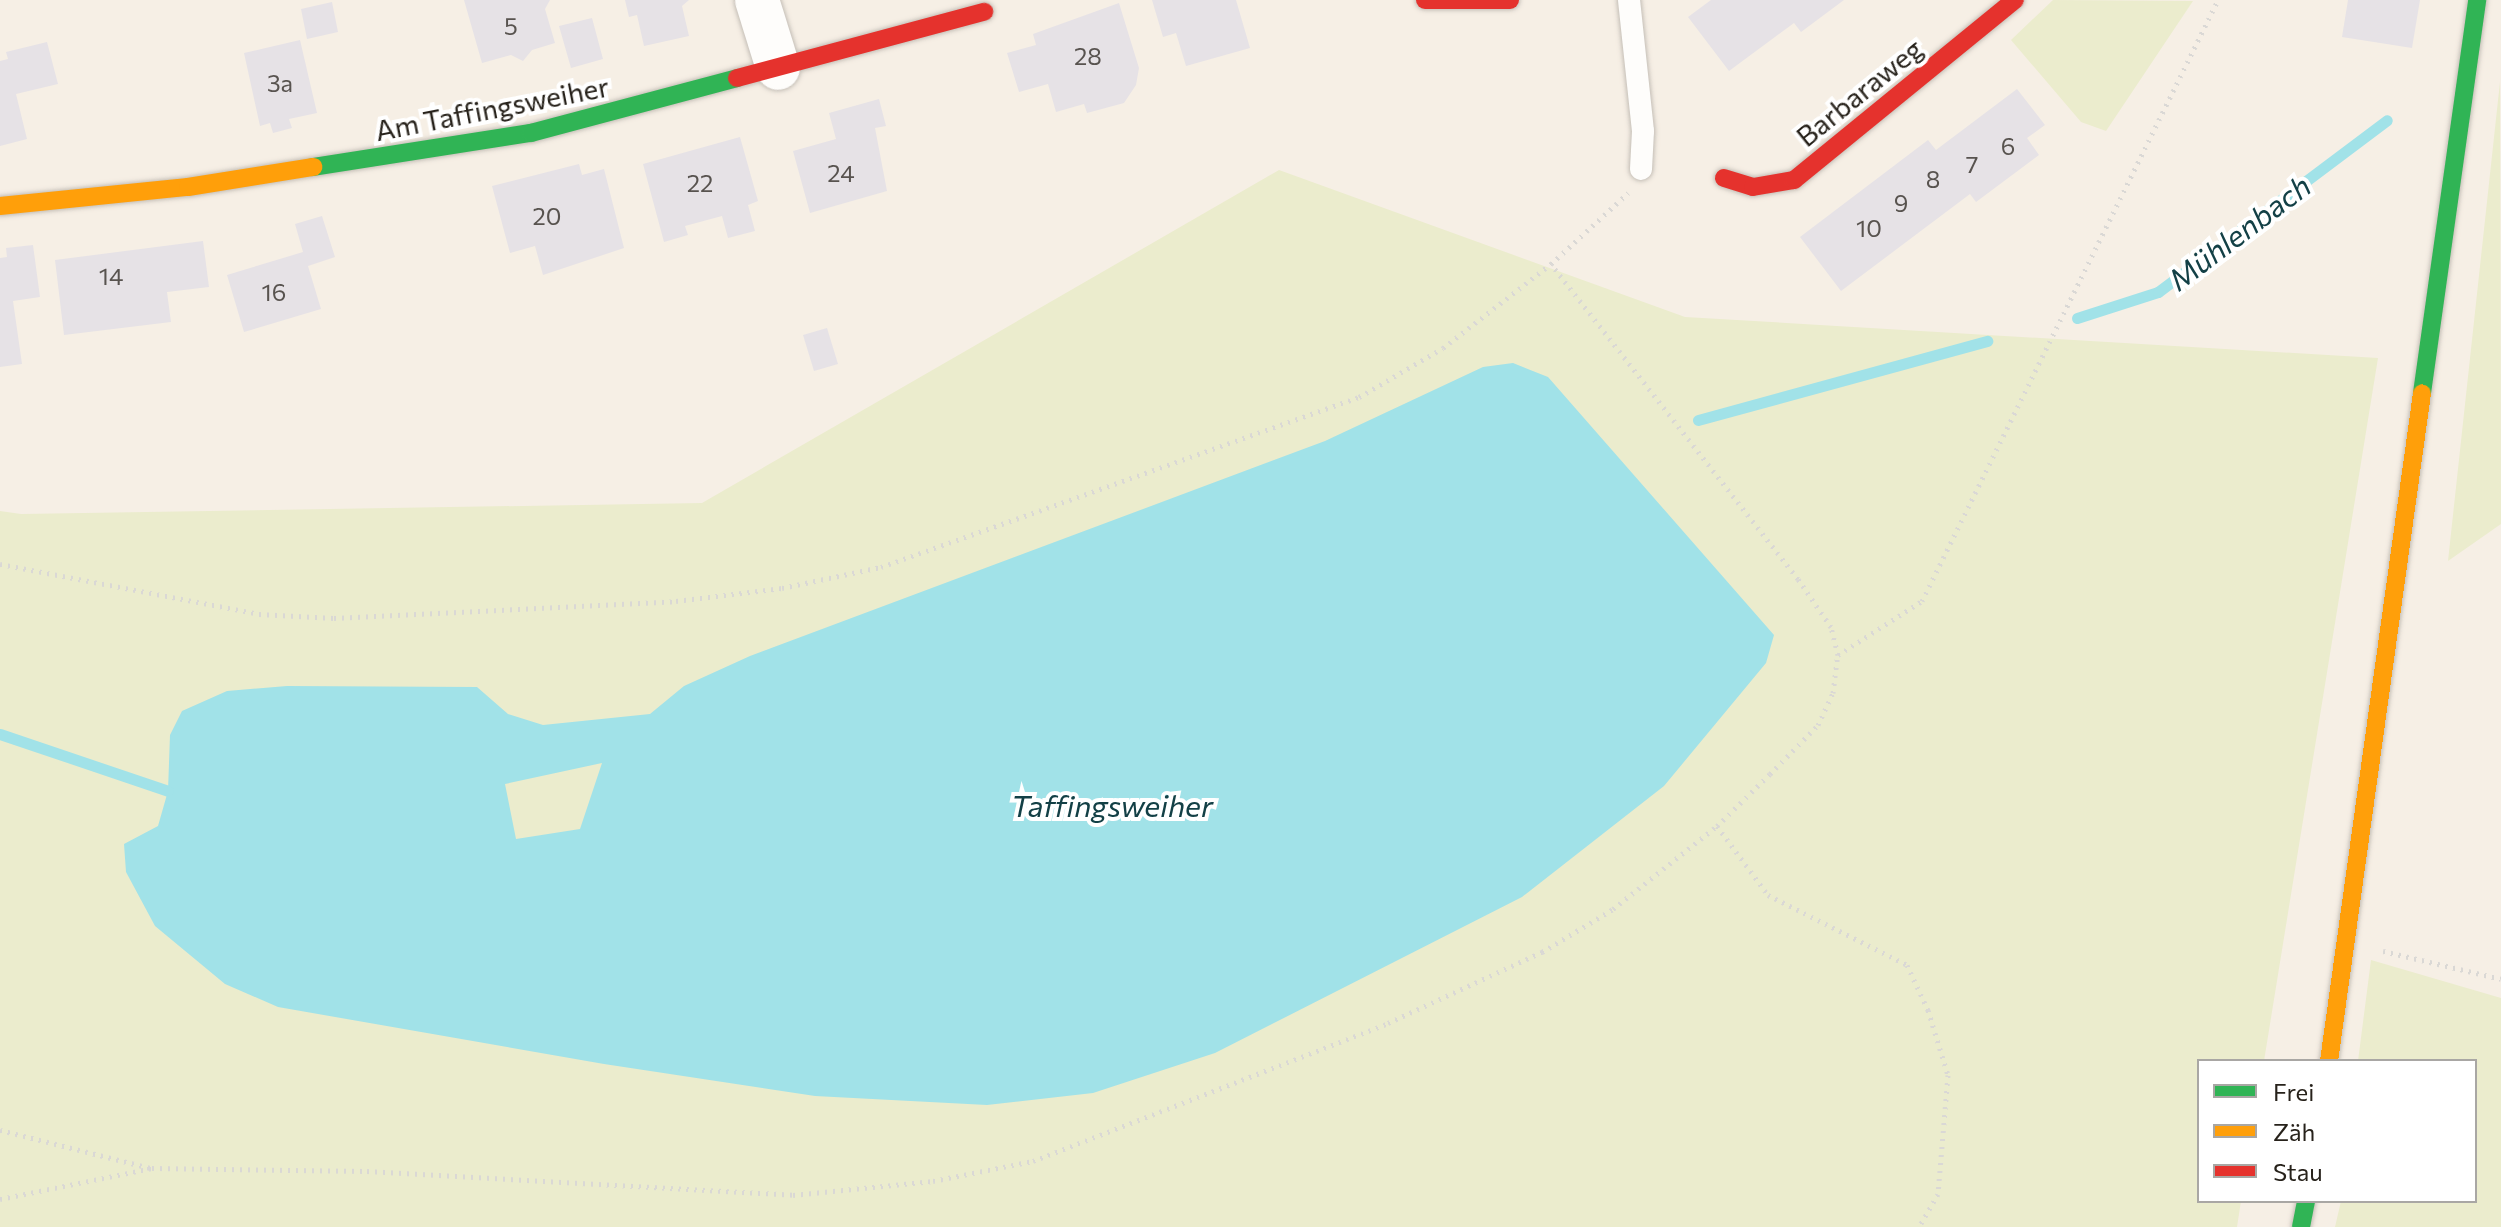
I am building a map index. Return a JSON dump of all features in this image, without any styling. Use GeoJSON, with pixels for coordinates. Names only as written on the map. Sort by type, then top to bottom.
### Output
{"type":"FeatureCollection","features":[{"type":"Feature","properties":{"kind":"street"},"geometry":{"type":"LineString","coordinates":[[757,0],[778,68]]}},
{"type":"Feature","properties":{"kind":"street"},"geometry":{"type":"LineString","coordinates":[[1425,0],[1510,0]]}},
{"type":"Feature","properties":{"kind":"street","name":"Barbaraweg"},"geometry":{"type":"LineString","coordinates":[[1724,178],[1753,187],[1794,180],[2015,0]]}},
{"type":"Feature","properties":{"kind":"street"},"geometry":{"type":"LineString","coordinates":[[2329,1059],[2477,0]]}},
{"type":"Feature","properties":{"kind":"street","name":"Am Taffingsweiher"},"geometry":{"type":"LineString","coordinates":[[0,206],[188,187],[531,133],[984,12]]}},
{"type":"Feature","properties":{"kind":"street"},"geometry":{"type":"LineString","coordinates":[[2301,1227],[2306,1203]]}},
{"type":"Feature","properties":{"kind":"lane"},"geometry":{"type":"LineString","coordinates":[[1629,0],[1643,131],[1641,169]]}},
{"type":"Feature","properties":{"kind":"path"},"geometry":{"type":"LineString","coordinates":[[1838,655],[1922,601],[2218,0]]}},
{"type":"Feature","properties":{"kind":"path"},"geometry":{"type":"LineString","coordinates":[[0,564],[259,614],[334,618],[676,601],[782,588],[881,567],[1359,397],[1443,348],[1551,264],[1628,193],[1641,169]]}},
{"type":"Feature","properties":{"kind":"path"},"geometry":{"type":"LineString","coordinates":[[0,1199],[152,1168],[367,1171],[793,1195],[933,1181],[1033,1161],[1388,1023],[1542,952],[1613,909],[1717,826],[1818,725],[1833,693],[1838,655],[1831,627],[1798,579],[1551,264]]}},
{"type":"Feature","properties":{"kind":"path"},"geometry":{"type":"LineString","coordinates":[[1717,826],[1768,895],[1907,965],[1928,1010],[1948,1075],[1938,1194],[1919,1227]]}},
{"type":"Feature","properties":{"kind":"path"},"geometry":{"type":"LineString","coordinates":[[2347,943],[2501,979]]}},
{"type":"Feature","properties":{"kind":"path"},"geometry":{"type":"LineString","coordinates":[[0,1130],[152,1168]]}},
{"type":"Feature","properties":{"kind":"green space"},"geometry":{"type":"Polygon","coordinates":[[[2053,0],[2193,1],[2106,131],[2081,122],[2011,40],[2053,0]]]}},
{"type":"Feature","properties":{"kind":"green space"},"geometry":{"type":"Polygon","coordinates":[[[2500,82],[2501,524],[2448,561],[2500,82]]]}},
{"type":"Feature","properties":{"kind":"green space"},"geometry":{"type":"Polygon","coordinates":[[[1279,170],[1685,317],[2378,358],[2264,1059],[2197,1059],[2197,1203],[2241,1203],[2237,1227],[0,1227],[0,511],[21,514],[702,503],[1279,170]]]}},
{"type":"Feature","properties":{"kind":"green space"},"geometry":{"type":"Polygon","coordinates":[[[2371,960],[2501,998],[2501,1227],[2335,1227],[2341,1203],[2477,1203],[2477,1059],[2358,1059],[2371,960]]]}},
{"type":"Feature","properties":{"kind":"water","name":"Taffingsweiher"},"geometry":{"type":"Polygon","coordinates":[[[1513,363],[1548,377],[1774,635],[1766,663],[1664,786],[1522,897],[1215,1053],[1093,1093],[987,1105],[815,1096],[604,1064],[278,1007],[225,984],[155,926],[126,872],[124,844],[158,826],[168,791],[170,735],[182,711],[227,691],[287,686],[477,687],[508,714],[543,725],[650,714],[684,686],[750,656],[1325,441],[1483,367],[1513,363]],[[602,763],[505,784],[516,839],[580,829],[602,763]]]}},
{"type":"Feature","properties":{"kind":"building"},"geometry":{"type":"Polygon","coordinates":[[[464,0],[550,0],[545,9],[555,43],[532,50],[523,61],[511,55],[482,63],[464,0]]]}},
{"type":"Feature","properties":{"kind":"building"},"geometry":{"type":"Polygon","coordinates":[[[625,0],[689,0],[682,6],[689,36],[644,46],[637,15],[629,17],[625,0]]]}},
{"type":"Feature","properties":{"kind":"building"},"geometry":{"type":"Polygon","coordinates":[[[1152,0],[1236,0],[1250,48],[1186,66],[1176,33],[1163,37],[1152,0]]]}},
{"type":"Feature","properties":{"kind":"building"},"geometry":{"type":"Polygon","coordinates":[[[1711,0],[1844,0],[1801,32],[1794,23],[1729,71],[1688,17],[1711,0]]]}},
{"type":"Feature","properties":{"kind":"building"},"geometry":{"type":"Polygon","coordinates":[[[2348,0],[2420,0],[2412,48],[2342,37],[2348,0]]]}},
{"type":"Feature","properties":{"kind":"building"},"geometry":{"type":"Polygon","coordinates":[[[332,2],[338,32],[307,39],[301,9],[332,2]]]}},
{"type":"Feature","properties":{"kind":"building"},"geometry":{"type":"Polygon","coordinates":[[[1119,3],[1139,68],[1136,85],[1124,103],[1087,113],[1084,104],[1056,112],[1048,84],[1019,92],[1007,53],[1036,45],[1033,34],[1119,3]]]}},
{"type":"Feature","properties":{"kind":"building"},"geometry":{"type":"Polygon","coordinates":[[[592,18],[603,59],[571,68],[559,26],[592,18]]]}},
{"type":"Feature","properties":{"kind":"building"},"geometry":{"type":"Polygon","coordinates":[[[300,40],[317,113],[289,119],[292,128],[273,133],[270,123],[260,126],[244,53],[300,40]]]}},
{"type":"Feature","properties":{"kind":"building"},"geometry":{"type":"Polygon","coordinates":[[[47,42],[58,84],[16,94],[27,139],[0,146],[0,61],[8,59],[6,52],[47,42]]]}},
{"type":"Feature","properties":{"kind":"building"},"geometry":{"type":"Polygon","coordinates":[[[2017,89],[2045,125],[2027,138],[2039,155],[1976,202],[1970,194],[1841,291],[1800,237],[1928,140],[1936,150],[2017,89]]]}},
{"type":"Feature","properties":{"kind":"building"},"geometry":{"type":"Polygon","coordinates":[[[879,99],[886,126],[875,128],[887,191],[810,213],[793,151],[836,139],[829,113],[879,99]]]}},
{"type":"Feature","properties":{"kind":"building"},"geometry":{"type":"Polygon","coordinates":[[[740,137],[758,201],[748,205],[755,231],[728,238],[722,216],[685,226],[688,235],[664,242],[643,164],[740,137]]]}},
{"type":"Feature","properties":{"kind":"building"},"geometry":{"type":"Polygon","coordinates":[[[579,164],[582,175],[604,169],[624,248],[543,275],[535,246],[510,253],[492,186],[579,164]]]}},
{"type":"Feature","properties":{"kind":"building"},"geometry":{"type":"Polygon","coordinates":[[[322,216],[335,257],[308,266],[321,309],[244,332],[227,275],[303,252],[295,224],[322,216]]]}},
{"type":"Feature","properties":{"kind":"building"},"geometry":{"type":"Polygon","coordinates":[[[203,241],[209,287],[167,292],[171,322],[64,335],[55,260],[203,241]]]}},
{"type":"Feature","properties":{"kind":"building"},"geometry":{"type":"Polygon","coordinates":[[[33,245],[40,297],[13,301],[22,364],[0,367],[0,258],[7,257],[6,248],[33,245]]]}},
{"type":"Feature","properties":{"kind":"building"},"geometry":{"type":"Polygon","coordinates":[[[827,328],[838,364],[814,371],[803,335],[827,328]]]}},
{"type":"Feature","properties":{"kind":"waterway","name":"Mühlenbach"},"geometry":{"type":"LineString","coordinates":[[2077,318],[2158,292],[2387,120]]}},
{"type":"Feature","properties":{"kind":"waterway","name":"Mühlenbach"},"geometry":{"type":"LineString","coordinates":[[1698,420],[1987,341]]}},
{"type":"Feature","properties":{"kind":"waterway","name":"Mühlenbach"},"geometry":{"type":"LineString","coordinates":[[0,734],[168,791]]}},
{"type":"Feature","properties":{"kind":"traffic: fast"},"geometry":{"type":"LineString","coordinates":[[2422,393],[2477,0]]}},
{"type":"Feature","properties":{"kind":"traffic: fast"},"geometry":{"type":"LineString","coordinates":[[313,167],[531,133],[737,78]]}},
{"type":"Feature","properties":{"kind":"traffic: fast"},"geometry":{"type":"LineString","coordinates":[[2301,1227],[2306,1203]]}},
{"type":"Feature","properties":{"kind":"traffic: slow"},"geometry":{"type":"LineString","coordinates":[[0,206],[188,187],[313,167]]}},
{"type":"Feature","properties":{"kind":"traffic: slow"},"geometry":{"type":"LineString","coordinates":[[2329,1059],[2422,393]]}},
{"type":"Feature","properties":{"kind":"traffic: jam"},"geometry":{"type":"LineString","coordinates":[[1425,0],[1510,0]]}},
{"type":"Feature","properties":{"kind":"traffic: jam"},"geometry":{"type":"LineString","coordinates":[[1724,178],[1753,187],[1794,180],[2015,0]]}},
{"type":"Feature","properties":{"kind":"traffic: jam"},"geometry":{"type":"LineString","coordinates":[[737,78],[984,12]]}}]}
